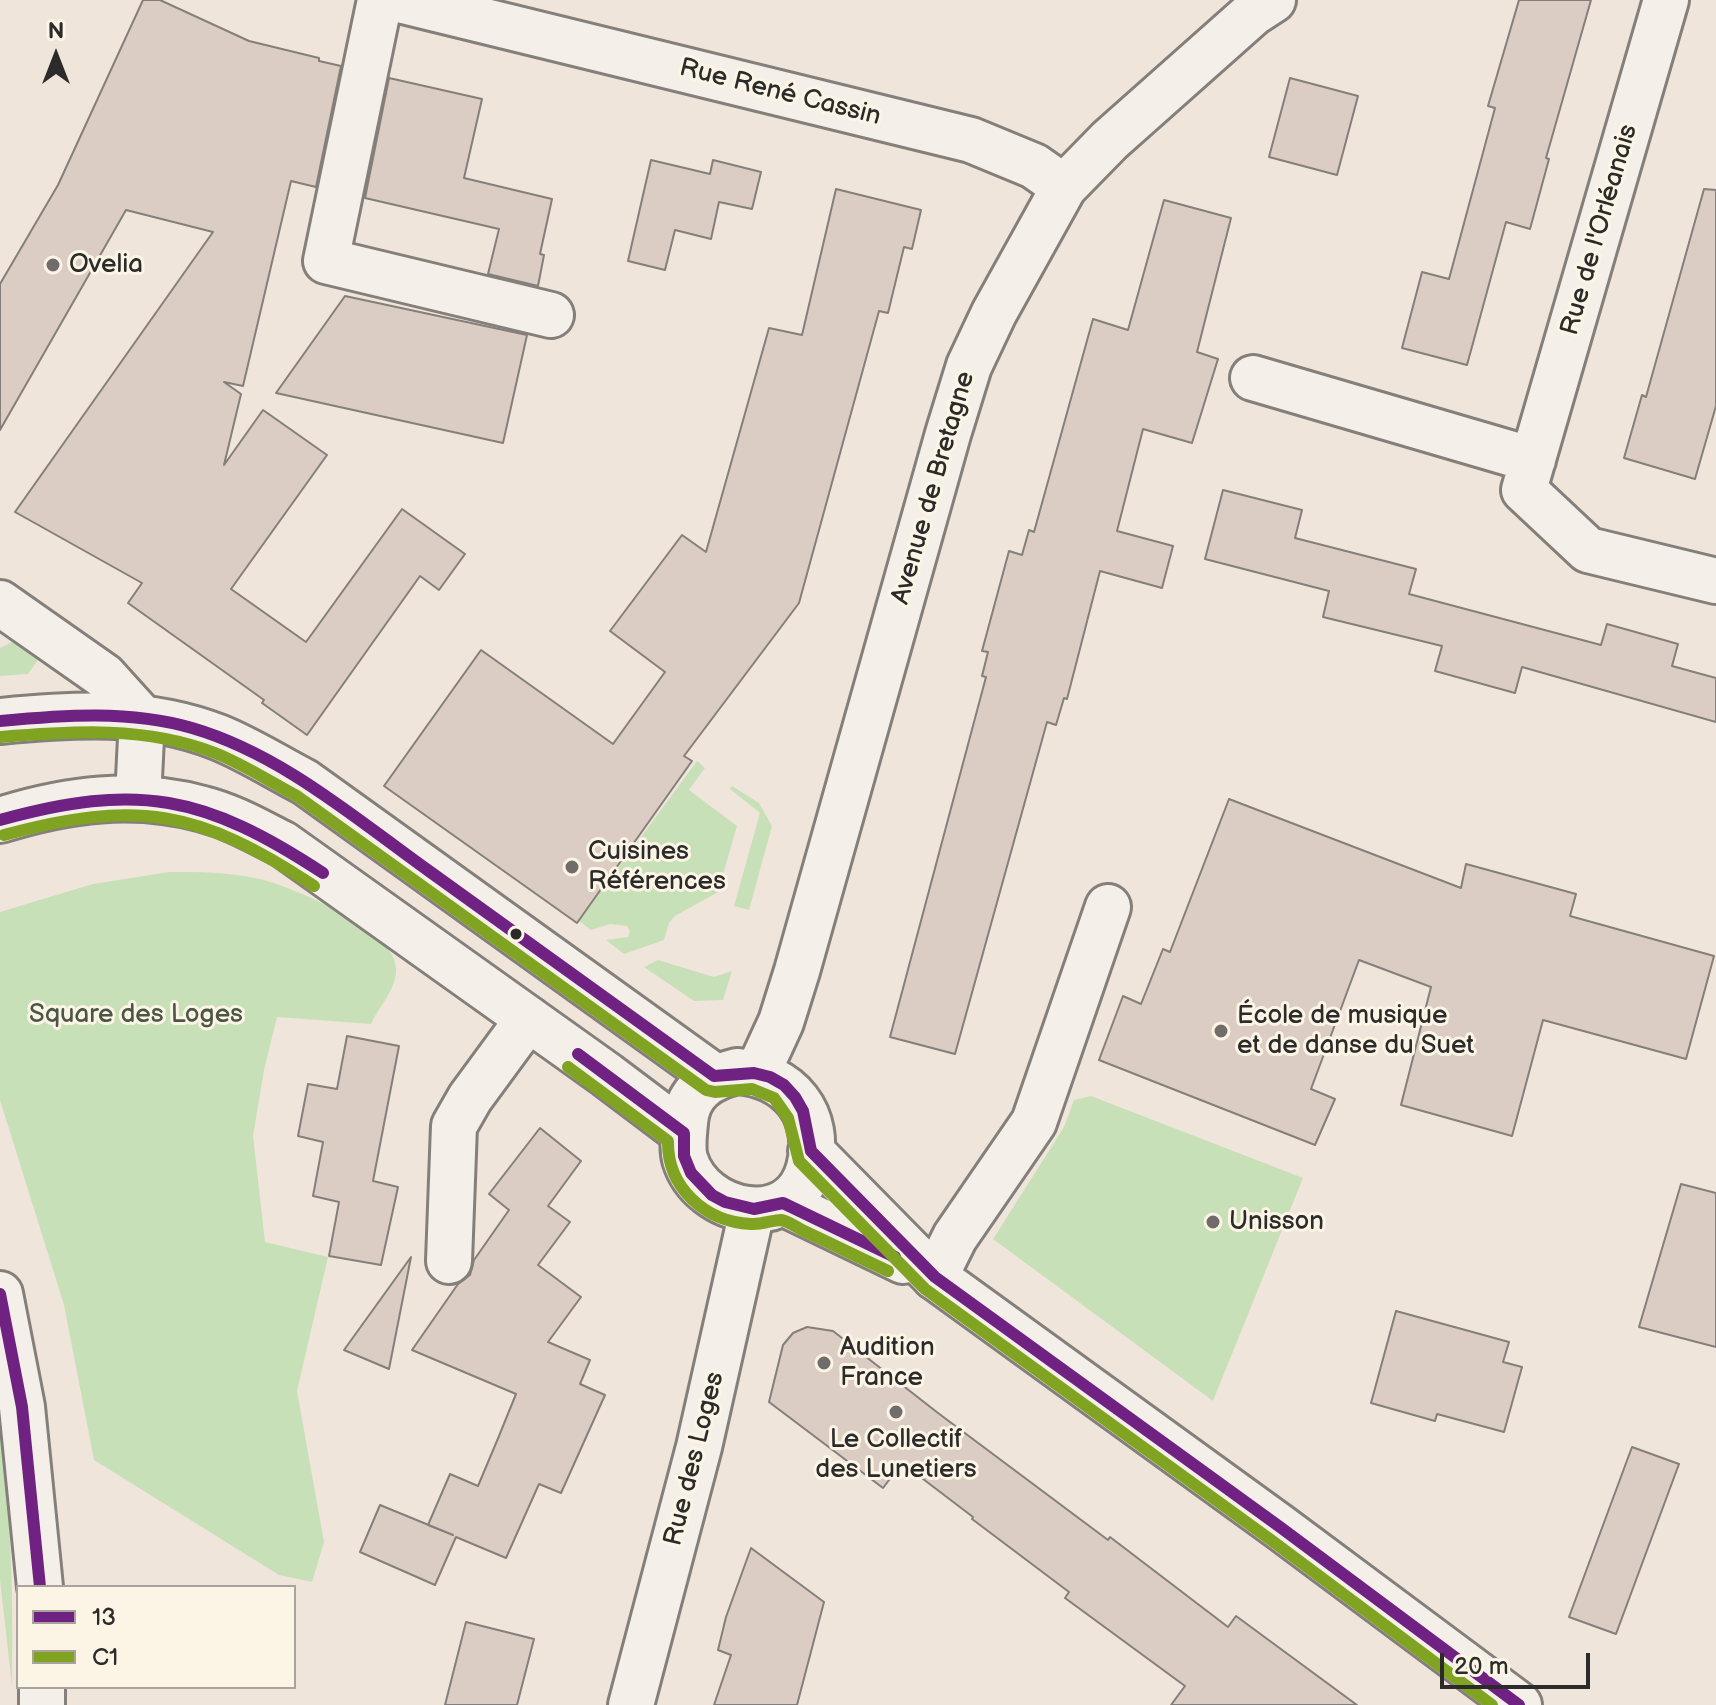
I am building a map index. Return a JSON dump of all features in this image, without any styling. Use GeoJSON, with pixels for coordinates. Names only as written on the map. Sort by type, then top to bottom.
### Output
{"type":"FeatureCollection","features":[{"type":"Feature","properties":{"kind":"street"},"geometry":{"type":"LineString","coordinates":[[380,0],[326,261],[551,315]]}},
{"type":"Feature","properties":{"kind":"street","name":"Rue René Cassin"},"geometry":{"type":"LineString","coordinates":[[399,0],[491,11],[971,140],[1034,166],[1064,187]]}},
{"type":"Feature","properties":{"kind":"street","name":"Avenue de Bretagne"},"geometry":{"type":"LineString","coordinates":[[758,1072],[781,1022],[797,971],[969,366],[994,313],[1064,187],[1110,140],[1253,13],[1273,0]]}},
{"type":"Feature","properties":{"kind":"street","name":"Rue de l'Orléanais"},"geometry":{"type":"LineString","coordinates":[[1666,0],[1524,490],[1588,550],[1716,581]]}},
{"type":"Feature","properties":{"kind":"street"},"geometry":{"type":"LineString","coordinates":[[1253,378],[1533,460]]}},
{"type":"Feature","properties":{"kind":"street"},"geometry":{"type":"LineString","coordinates":[[0,603],[104,676],[142,718],[138,798]]}},
{"type":"Feature","properties":{"kind":"street"},"geometry":{"type":"LineString","coordinates":[[0,721],[99,714],[142,718],[217,737],[305,782],[714,1076]]}},
{"type":"Feature","properties":{"kind":"street"},"geometry":{"type":"LineString","coordinates":[[0,820],[40,807],[73,801],[138,798],[203,809],[241,823],[283,844],[684,1133]]}},
{"type":"Feature","properties":{"kind":"street"},"geometry":{"type":"LineString","coordinates":[[935,1277],[955,1237],[1034,1122],[1108,907]]}},
{"type":"Feature","properties":{"kind":"street"},"geometry":{"type":"LineString","coordinates":[[449,1261],[454,1126],[470,1098],[528,1019]]}},
{"type":"Feature","properties":{"kind":"street"},"geometry":{"type":"LineString","coordinates":[[767,1207],[805,1181],[811,1151],[810,1126],[804,1108],[785,1087],[758,1072],[737,1071],[714,1076],[691,1100],[685,1115],[684,1156],[698,1183],[720,1202],[767,1207],[935,1277]]}},
{"type":"Feature","properties":{"kind":"street"},"geometry":{"type":"LineString","coordinates":[[811,1151],[935,1277],[1519,1705]]}},
{"type":"Feature","properties":{"kind":"street","name":"Rue des Loges"},"geometry":{"type":"LineString","coordinates":[[631,1705],[767,1207]]}},
{"type":"Feature","properties":{"kind":"street"},"geometry":{"type":"LineString","coordinates":[[0,1294],[22,1407],[40,1585]]}},
{"type":"Feature","properties":{"kind":"green space"},"geometry":{"type":"Polygon","coordinates":[[[14,641],[38,660],[28,674],[0,676],[0,648],[14,641]]]}},
{"type":"Feature","properties":{"kind":"green space"},"geometry":{"type":"Polygon","coordinates":[[[697,761],[705,768],[689,790],[737,826],[718,892],[675,916],[669,923],[664,940],[624,954],[606,940],[628,937],[630,931],[627,926],[610,924],[591,930],[579,921],[697,761]]]}},
{"type":"Feature","properties":{"kind":"green space"},"geometry":{"type":"Polygon","coordinates":[[[732,786],[759,803],[772,826],[749,910],[734,906],[760,813],[730,789],[732,786]]]}},
{"type":"Feature","properties":{"kind":"green space","name":"Square des Loges"},"geometry":{"type":"Polygon","coordinates":[[[169,872],[244,876],[291,889],[338,911],[379,939],[391,954],[396,968],[391,990],[371,1024],[277,1017],[253,1136],[265,1242],[328,1257],[297,1391],[324,1542],[312,1582],[279,1575],[94,1460],[64,1305],[0,1100],[0,912],[93,884],[169,872]]]}},
{"type":"Feature","properties":{"kind":"green space"},"geometry":{"type":"Polygon","coordinates":[[[658,960],[714,977],[732,971],[723,1000],[694,1001],[644,967],[658,960]]]}},
{"type":"Feature","properties":{"kind":"green space"},"geometry":{"type":"Polygon","coordinates":[[[1091,1096],[1303,1178],[1213,1401],[993,1239],[1064,1127],[1074,1100],[1091,1096]]]}},
{"type":"Feature","properties":{"kind":"green space"},"geometry":{"type":"Polygon","coordinates":[[[0,1434],[11,1560],[12,1686],[0,1580],[0,1434]]]}},
{"type":"Feature","properties":{"kind":"building"},"geometry":{"type":"Polygon","coordinates":[[[143,0],[160,0],[249,41],[341,66],[316,187],[291,181],[243,386],[224,382],[241,394],[224,465],[263,410],[327,455],[231,589],[306,642],[402,509],[465,554],[439,590],[420,576],[307,735],[262,703],[264,700],[128,603],[142,583],[15,512],[213,232],[126,210],[0,430],[0,284],[58,185],[143,0]]]}},
{"type":"Feature","properties":{"kind":"building"},"geometry":{"type":"Polygon","coordinates":[[[1519,0],[1591,0],[1546,158],[1549,159],[1530,229],[1506,222],[1467,365],[1402,348],[1422,272],[1449,279],[1495,108],[1488,106],[1519,0]]]}},
{"type":"Feature","properties":{"kind":"building"},"geometry":{"type":"Polygon","coordinates":[[[389,78],[482,99],[464,178],[552,199],[540,254],[544,255],[538,286],[488,274],[499,229],[365,198],[389,78]]]}},
{"type":"Feature","properties":{"kind":"building"},"geometry":{"type":"Polygon","coordinates":[[[1290,78],[1358,96],[1337,175],[1269,157],[1290,78]]]}},
{"type":"Feature","properties":{"kind":"building"},"geometry":{"type":"Polygon","coordinates":[[[651,160],[710,174],[713,160],[761,172],[752,209],[719,202],[711,239],[675,230],[665,270],[628,261],[651,160]]]}},
{"type":"Feature","properties":{"kind":"building"},"geometry":{"type":"Polygon","coordinates":[[[836,189],[921,210],[912,249],[904,247],[888,313],[879,311],[799,603],[684,756],[692,761],[577,923],[384,786],[481,650],[613,744],[665,672],[610,631],[682,535],[706,552],[769,328],[802,335],[836,189]]]}},
{"type":"Feature","properties":{"kind":"building"},"geometry":{"type":"Polygon","coordinates":[[[1704,189],[1716,190],[1716,406],[1695,479],[1624,458],[1642,395],[1646,397],[1704,189]]]}},
{"type":"Feature","properties":{"kind":"building"},"geometry":{"type":"Polygon","coordinates":[[[1164,200],[1231,218],[1197,352],[1218,359],[1192,443],[1143,429],[1117,531],[1173,546],[1162,588],[1100,571],[1067,699],[1064,698],[1056,725],[1047,722],[955,1054],[890,1037],[986,677],[982,676],[988,652],[982,651],[1009,551],[1022,555],[1029,530],[1034,532],[1093,319],[1128,330],[1164,200]]]}},
{"type":"Feature","properties":{"kind":"building"},"geometry":{"type":"Polygon","coordinates":[[[345,296],[527,335],[503,443],[276,393],[345,296]]]}},
{"type":"Feature","properties":{"kind":"building"},"geometry":{"type":"Polygon","coordinates":[[[1223,490],[1302,510],[1295,538],[1416,569],[1409,594],[1601,645],[1607,624],[1678,644],[1672,666],[1716,678],[1716,722],[1522,667],[1515,693],[1435,671],[1442,646],[1323,617],[1329,591],[1205,559],[1223,490]]]}},
{"type":"Feature","properties":{"kind":"building"},"geometry":{"type":"Polygon","coordinates":[[[1229,799],[1461,888],[1466,864],[1576,894],[1570,916],[1714,956],[1686,1059],[1543,1020],[1512,1136],[1401,1105],[1431,987],[1359,960],[1311,1089],[1335,1099],[1315,1145],[1099,1060],[1123,996],[1141,1004],[1163,949],[1170,952],[1229,799]]]}},
{"type":"Feature","properties":{"kind":"building"},"geometry":{"type":"Polygon","coordinates":[[[347,1036],[399,1046],[373,1181],[398,1187],[381,1265],[329,1256],[339,1202],[313,1196],[323,1142],[298,1136],[308,1084],[337,1089],[347,1036]]]}},
{"type":"Feature","properties":{"kind":"building"},"geometry":{"type":"Polygon","coordinates":[[[540,1128],[581,1161],[548,1206],[570,1222],[538,1265],[581,1297],[548,1342],[590,1360],[580,1384],[605,1395],[561,1493],[539,1484],[506,1558],[456,1537],[435,1585],[360,1552],[380,1505],[428,1525],[450,1474],[478,1486],[516,1394],[412,1350],[458,1284],[470,1275],[474,1260],[509,1210],[489,1194],[540,1128]]]}},
{"type":"Feature","properties":{"kind":"building"},"geometry":{"type":"Polygon","coordinates":[[[1681,1184],[1716,1193],[1716,1347],[1639,1327],[1681,1184]]]}},
{"type":"Feature","properties":{"kind":"building"},"geometry":{"type":"Polygon","coordinates":[[[411,1257],[389,1369],[344,1350],[411,1257]]]}},
{"type":"Feature","properties":{"kind":"building"},"geometry":{"type":"Polygon","coordinates":[[[1396,1311],[1509,1342],[1503,1362],[1522,1367],[1504,1432],[1437,1414],[1435,1421],[1371,1403],[1396,1311]]]}},
{"type":"Feature","properties":{"kind":"building"},"geometry":{"type":"Polygon","coordinates":[[[807,1327],[833,1331],[938,1413],[1228,1627],[1236,1616],[1357,1705],[1171,1705],[1185,1686],[1065,1598],[1069,1592],[902,1463],[883,1488],[769,1402],[783,1345],[793,1333],[807,1327]]]}},
{"type":"Feature","properties":{"kind":"building"},"geometry":{"type":"Polygon","coordinates":[[[1632,1447],[1679,1464],[1616,1634],[1569,1617],[1632,1447]]]}},
{"type":"Feature","properties":{"kind":"building"},"geometry":{"type":"Polygon","coordinates":[[[751,1548],[824,1602],[797,1705],[714,1705],[731,1655],[718,1650],[726,1617],[751,1548]]]}},
{"type":"Feature","properties":{"kind":"building"},"geometry":{"type":"Polygon","coordinates":[[[466,1622],[534,1639],[517,1705],[445,1705],[466,1622]]]}},
{"type":"Feature","properties":{"kind":"transit line","name":"13"},"geometry":{"type":"LineString","coordinates":[[0,721],[121,716],[169,722],[225,739],[316,789],[714,1076],[754,1073],[784,1085],[803,1111],[811,1151],[935,1277],[1519,1705]]}},
{"type":"Feature","properties":{"kind":"transit line","name":"C1"},"geometry":{"type":"LineString","coordinates":[[1,737],[82,732],[136,734],[189,744],[225,757],[297,796],[706,1090],[752,1089],[774,1098],[788,1118],[799,1161],[925,1289],[1492,1705]]}},
{"type":"Feature","properties":{"kind":"transit line","name":"13"},"geometry":{"type":"LineString","coordinates":[[0,820],[92,801],[169,803],[242,826],[323,873]]}},
{"type":"Feature","properties":{"kind":"transit line","name":"C1"},"geometry":{"type":"LineString","coordinates":[[4,835],[92,817],[130,815],[166,818],[236,841],[314,886]]}},
{"type":"Feature","properties":{"kind":"transit line","name":"13"},"geometry":{"type":"LineString","coordinates":[[578,1054],[684,1133],[684,1156],[691,1173],[712,1195],[725,1202],[754,1209],[783,1203],[895,1257]]}},
{"type":"Feature","properties":{"kind":"transit line","name":"C1"},"geometry":{"type":"LineString","coordinates":[[568,1067],[668,1141],[674,1173],[682,1187],[704,1209],[734,1222],[755,1224],[784,1221],[888,1271]]}},
{"type":"Feature","properties":{"kind":"transit line","name":"13"},"geometry":{"type":"LineString","coordinates":[[0,1294],[22,1407],[40,1585]]}},
{"type":"Feature","properties":{"kind":"place","name":"Ovelia"},"geometry":{"type":"Point","coordinates":[53,265]}},
{"type":"Feature","properties":{"kind":"place","name":"Cuisines Références"},"geometry":{"type":"Point","coordinates":[572,867]}},
{"type":"Feature","properties":{"kind":"place","name":"École de musique et de danse du Suet"},"geometry":{"type":"Point","coordinates":[1221,1031]}},
{"type":"Feature","properties":{"kind":"place","name":"Unisson"},"geometry":{"type":"Point","coordinates":[1213,1222]}},
{"type":"Feature","properties":{"kind":"place","name":"Audition France"},"geometry":{"type":"Point","coordinates":[824,1363]}},
{"type":"Feature","properties":{"kind":"place","name":"Le Collectif des Lunetiers"},"geometry":{"type":"Point","coordinates":[896,1412]}}]}
